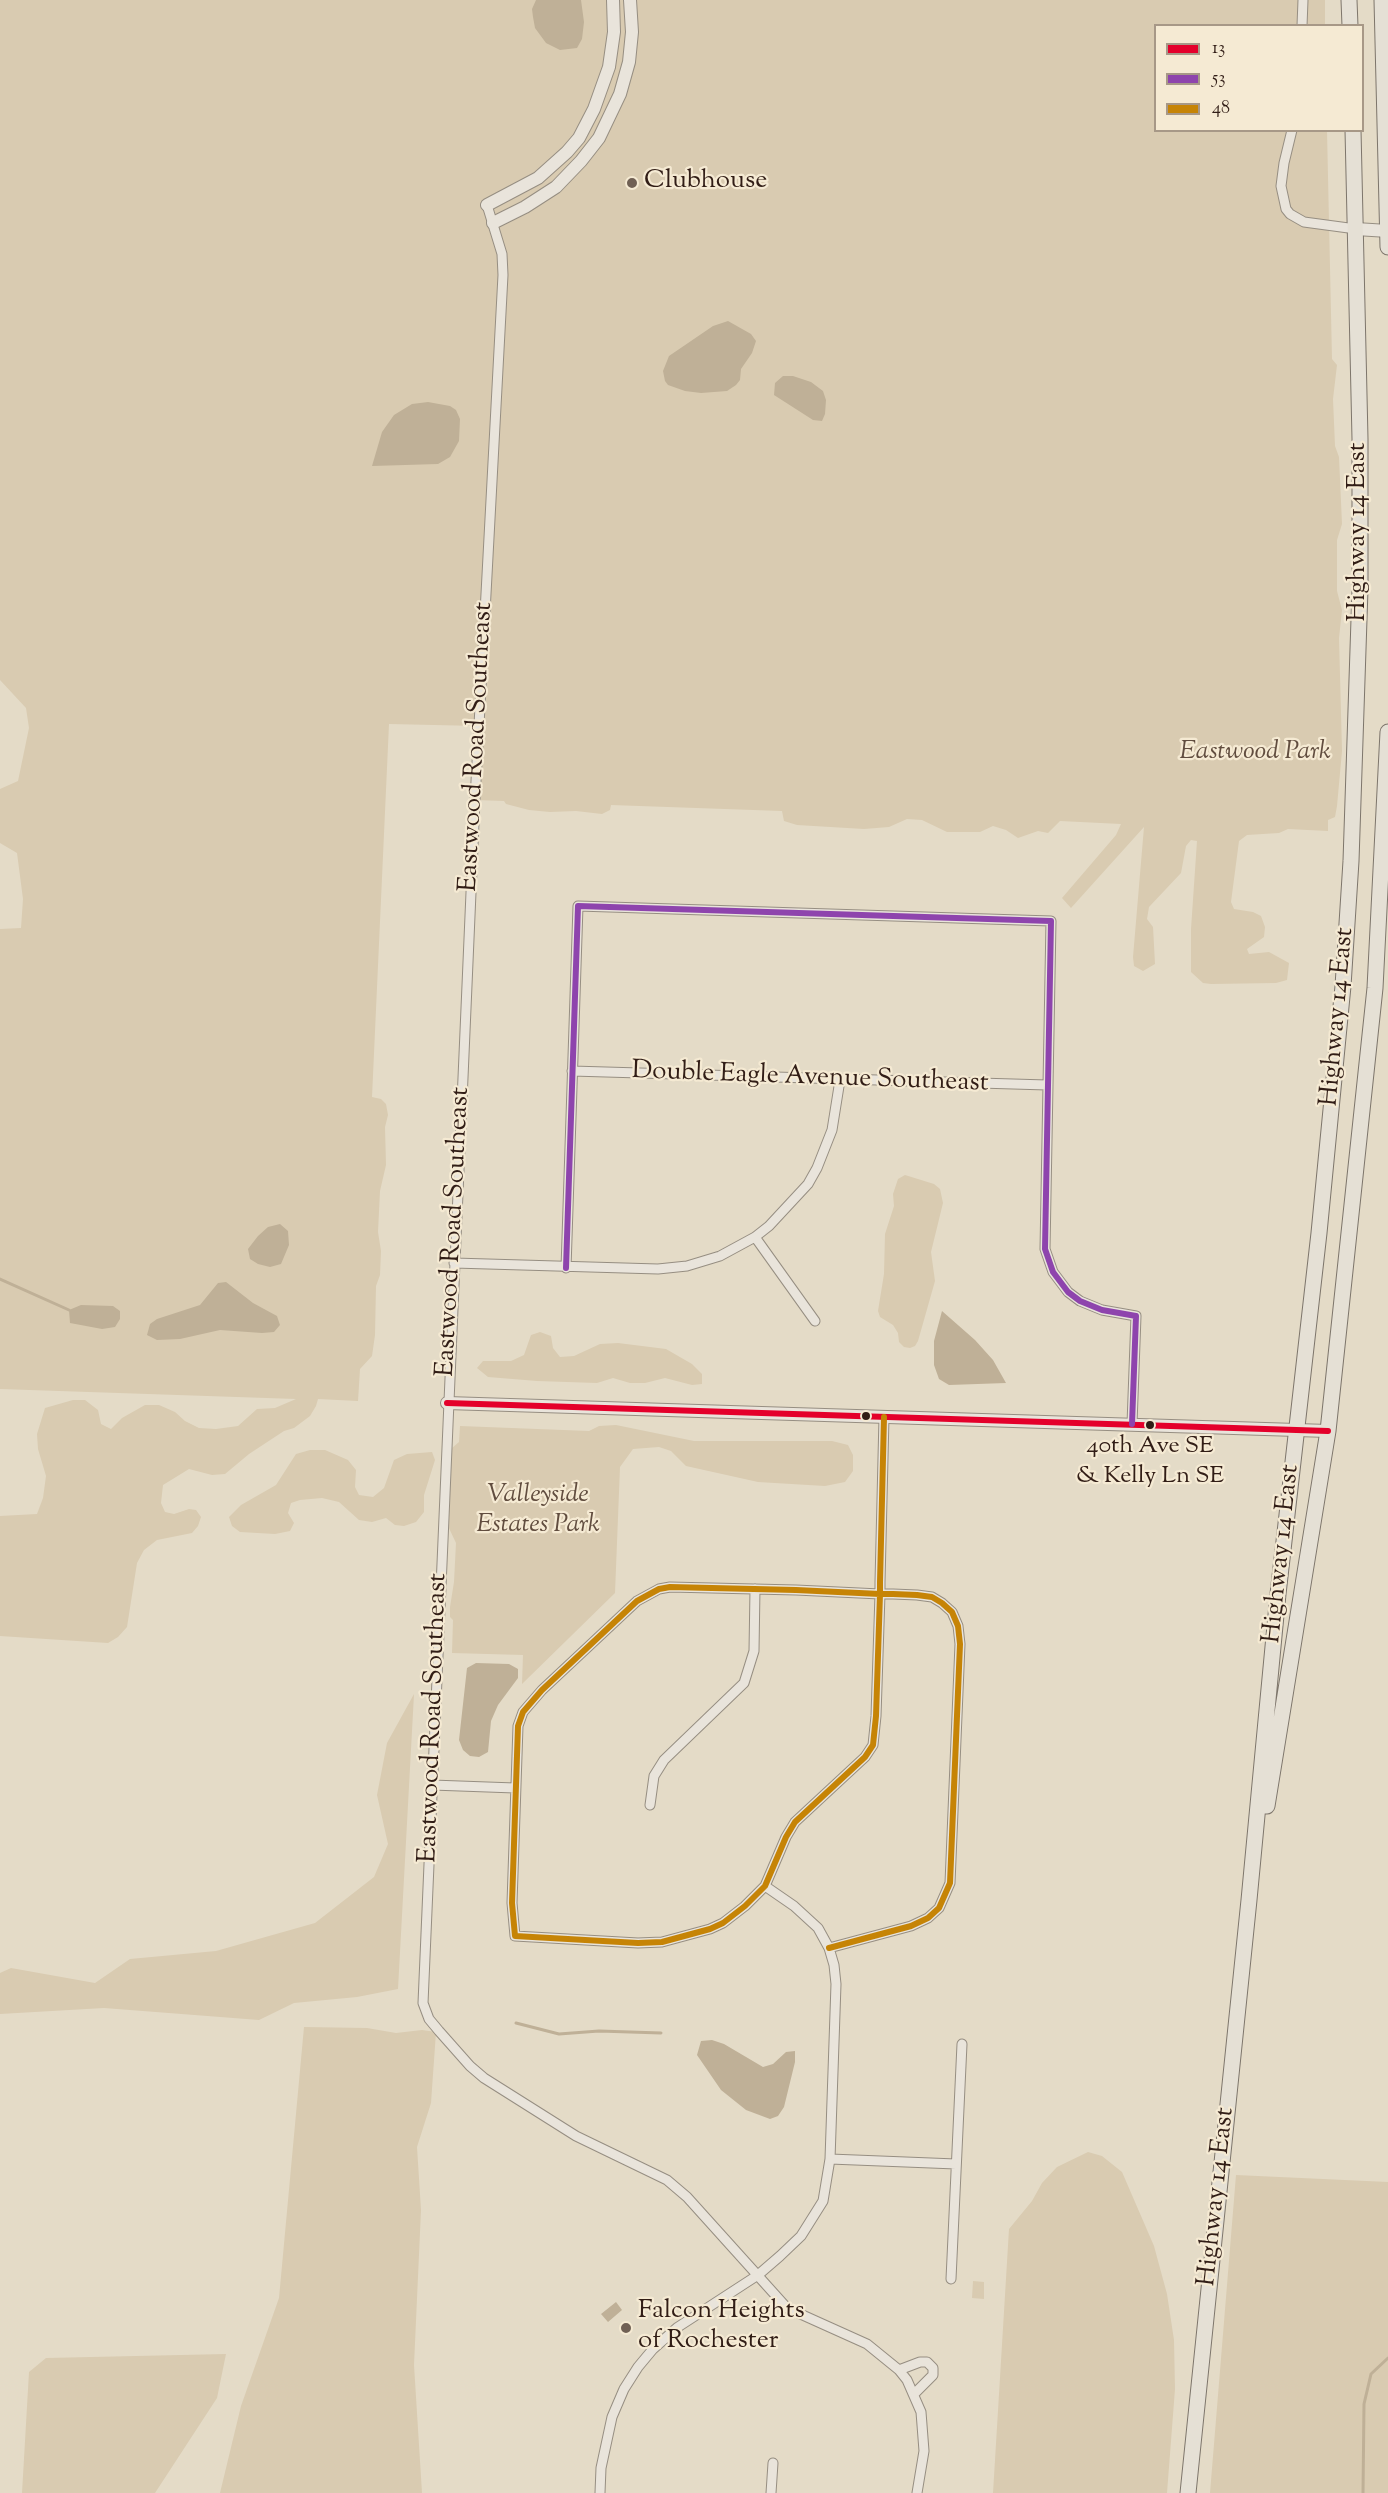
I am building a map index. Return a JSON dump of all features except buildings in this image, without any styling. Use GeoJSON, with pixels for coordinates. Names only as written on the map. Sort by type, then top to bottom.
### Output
{"type":"FeatureCollection","features":[{"type":"Feature","properties":{"kind":"main road"},"geometry":{"type":"LineString","coordinates":[[1349,0],[1350,24]]}},
{"type":"Feature","properties":{"kind":"main road"},"geometry":{"type":"LineString","coordinates":[[1382,0],[1388,247]]}},
{"type":"Feature","properties":{"kind":"main road","name":"Highway 14 East"},"geometry":{"type":"LineString","coordinates":[[1188,2493],[1296,1430],[1335,1076],[1351,861],[1360,577],[1353,132]]}},
{"type":"Feature","properties":{"kind":"main road","name":"Highway 14 East"},"geometry":{"type":"LineString","coordinates":[[1249,1900],[1267,1807],[1328,1431],[1375,988],[1388,732]]}},
{"type":"Feature","properties":{"kind":"street"},"geometry":{"type":"LineString","coordinates":[[487,206],[538,178],[579,138],[594,109],[609,68],[614,32],[613,0]]}},
{"type":"Feature","properties":{"kind":"street"},"geometry":{"type":"LineString","coordinates":[[493,223],[525,207],[556,187],[581,161],[598,138],[620,94],[629,62],[632,32],[630,0]]}},
{"type":"Feature","properties":{"kind":"street"},"geometry":{"type":"LineString","coordinates":[[1302,24],[1303,0]]}},
{"type":"Feature","properties":{"kind":"street"},"geometry":{"type":"LineString","coordinates":[[1292,132],[1281,186],[1286,209],[1290,214],[1304,222],[1388,231]]}},
{"type":"Feature","properties":{"kind":"street","name":"Eastwood Road Southeast"},"geometry":{"type":"LineString","coordinates":[[487,206],[502,254],[503,275],[447,1403],[423,2003],[429,2019],[470,2066],[484,2078],[576,2136],[667,2180],[687,2197],[787,2308],[867,2344],[899,2370],[914,2394],[921,2412],[924,2441],[923,2466],[917,2493]]}},
{"type":"Feature","properties":{"kind":"street"},"geometry":{"type":"LineString","coordinates":[[566,1268],[578,906],[1051,921],[1044,1231],[1047,1260],[1060,1282],[1080,1301],[1102,1311],[1136,1316],[1132,1424]]}},
{"type":"Feature","properties":{"kind":"street","name":"Double Eagle Avenue Southeast"},"geometry":{"type":"LineString","coordinates":[[572,1071],[1047,1085]]}},
{"type":"Feature","properties":{"kind":"street"},"geometry":{"type":"LineString","coordinates":[[454,1263],[650,1270],[687,1266],[720,1256],[755,1237],[796,1199],[817,1168],[831,1130],[840,1080]]}},
{"type":"Feature","properties":{"kind":"street"},"geometry":{"type":"LineString","coordinates":[[755,1237],[815,1321]]}},
{"type":"Feature","properties":{"kind":"street"},"geometry":{"type":"LineString","coordinates":[[447,1403],[1328,1431]]}},
{"type":"Feature","properties":{"kind":"street"},"geometry":{"type":"LineString","coordinates":[[829,1947],[911,1926],[928,1918],[939,1908],[950,1883],[960,1644],[958,1626],[952,1612],[932,1597],[880,1594],[755,1589],[670,1587],[659,1589],[637,1600],[542,1690],[523,1712],[518,1726],[512,1903],[516,1936],[638,1943],[681,1938],[723,1923],[745,1906],[765,1886],[795,1822],[865,1757],[873,1745],[876,1732],[880,1594],[884,1417]]}},
{"type":"Feature","properties":{"kind":"street"},"geometry":{"type":"LineString","coordinates":[[650,1805],[654,1776],[664,1760],[744,1683],[754,1651],[755,1589]]}},
{"type":"Feature","properties":{"kind":"street"},"geometry":{"type":"LineString","coordinates":[[432,1785],[515,1788]]}},
{"type":"Feature","properties":{"kind":"street"},"geometry":{"type":"LineString","coordinates":[[600,2493],[601,2468],[612,2417],[624,2390],[638,2367],[653,2349],[678,2328],[758,2275],[801,2236],[823,2201],[830,2159],[836,1984],[829,1947],[818,1928],[765,1886]]}},
{"type":"Feature","properties":{"kind":"street"},"geometry":{"type":"LineString","coordinates":[[951,2279],[962,2044]]}},
{"type":"Feature","properties":{"kind":"street"},"geometry":{"type":"LineString","coordinates":[[830,2159],[956,2164]]}},
{"type":"Feature","properties":{"kind":"street"},"geometry":{"type":"LineString","coordinates":[[899,2370],[920,2362],[927,2362],[933,2368],[933,2375],[914,2394]]}},
{"type":"Feature","properties":{"kind":"street"},"geometry":{"type":"LineString","coordinates":[[771,2493],[773,2463]]}},
{"type":"Feature","properties":{"kind":"green space","name":"Eastwood Park"},"geometry":{"type":"Polygon","coordinates":[[[0,0],[1325,0],[1325,24],[1154,24],[1154,132],[1327,132],[1332,359],[1337,365],[1333,399],[1335,446],[1339,457],[1342,524],[1337,540],[1337,591],[1342,610],[1339,638],[1342,751],[1337,806],[1335,817],[1328,820],[1328,831],[1288,829],[1279,833],[1247,835],[1239,841],[1231,902],[1234,909],[1253,912],[1261,916],[1265,927],[1264,937],[1247,949],[1249,954],[1269,952],[1289,963],[1287,980],[1276,983],[1211,984],[1203,983],[1191,972],[1191,929],[1197,841],[1191,840],[1186,846],[1181,873],[1149,907],[1147,919],[1153,927],[1155,964],[1143,971],[1134,966],[1133,957],[1144,827],[1071,908],[1062,898],[1116,835],[1121,824],[1060,821],[1048,833],[1038,831],[1018,838],[1006,830],[993,826],[980,832],[947,832],[922,820],[907,819],[889,827],[864,829],[797,825],[784,821],[782,811],[611,805],[610,810],[602,814],[529,810],[506,804],[504,801],[475,800],[479,726],[389,724],[372,1097],[381,1099],[386,1104],[388,1115],[385,1127],[386,1165],[380,1191],[378,1232],[381,1251],[380,1275],[376,1286],[372,1356],[360,1369],[358,1401],[318,1399],[310,1416],[249,1454],[225,1474],[212,1475],[189,1469],[163,1485],[161,1503],[165,1512],[174,1514],[189,1509],[196,1510],[201,1517],[198,1526],[192,1533],[157,1540],[144,1550],[137,1563],[127,1627],[118,1637],[108,1643],[0,1636],[0,1516],[37,1514],[43,1498],[46,1476],[38,1449],[37,1434],[45,1408],[73,1400],[85,1400],[98,1410],[101,1424],[111,1429],[122,1418],[145,1405],[159,1405],[175,1412],[185,1421],[199,1428],[216,1429],[238,1426],[257,1409],[275,1408],[296,1399],[0,1389],[0,929],[21,928],[23,899],[17,853],[0,843],[0,789],[18,781],[29,728],[26,708],[0,680],[0,0]]]}},
{"type":"Feature","properties":{"kind":"green space"},"geometry":{"type":"Polygon","coordinates":[[[905,1175],[934,1184],[940,1189],[943,1203],[931,1252],[935,1281],[918,1341],[910,1348],[904,1347],[899,1342],[898,1333],[893,1325],[880,1317],[878,1311],[884,1274],[885,1234],[894,1206],[893,1194],[898,1179],[905,1175]]]}},
{"type":"Feature","properties":{"kind":"green space"},"geometry":{"type":"Polygon","coordinates":[[[540,1332],[551,1336],[553,1348],[560,1357],[574,1356],[600,1344],[618,1343],[666,1349],[692,1364],[702,1374],[702,1384],[692,1385],[665,1378],[645,1383],[630,1383],[613,1378],[597,1383],[537,1381],[488,1377],[477,1368],[483,1361],[511,1361],[524,1355],[531,1335],[540,1332]]]}},
{"type":"Feature","properties":{"kind":"green space","name":"Valleyside Estates Park"},"geometry":{"type":"Polygon","coordinates":[[[616,1425],[694,1441],[832,1441],[848,1445],[853,1455],[853,1471],[845,1482],[825,1486],[758,1482],[686,1466],[671,1451],[659,1447],[633,1449],[620,1467],[615,1593],[522,1684],[523,1655],[452,1653],[453,1620],[450,1617],[450,1607],[456,1543],[447,1524],[448,1466],[452,1448],[459,1442],[460,1426],[589,1431],[599,1426],[616,1425]]]}},
{"type":"Feature","properties":{"kind":"green space"},"geometry":{"type":"Polygon","coordinates":[[[310,1450],[325,1450],[348,1460],[356,1470],[355,1487],[359,1495],[373,1497],[384,1488],[394,1460],[407,1454],[432,1452],[435,1460],[424,1495],[424,1512],[416,1522],[404,1526],[395,1525],[386,1518],[372,1522],[359,1520],[339,1502],[322,1498],[291,1503],[288,1513],[294,1523],[290,1531],[275,1534],[240,1532],[232,1526],[229,1517],[241,1505],[276,1485],[296,1454],[310,1450]]]}},
{"type":"Feature","properties":{"kind":"green space"},"geometry":{"type":"Polygon","coordinates":[[[414,1694],[398,1989],[357,1997],[294,2003],[259,2020],[104,2008],[0,2014],[0,1973],[11,1968],[95,1983],[130,1959],[216,1951],[315,1923],[374,1877],[388,1844],[377,1795],[387,1743],[414,1694]]]}},
{"type":"Feature","properties":{"kind":"green space"},"geometry":{"type":"Polygon","coordinates":[[[304,2027],[367,2028],[396,2033],[422,2030],[436,2032],[431,2103],[417,2147],[421,2210],[414,2365],[422,2493],[220,2493],[241,2406],[279,2298],[304,2027]]]}},
{"type":"Feature","properties":{"kind":"green space"},"geometry":{"type":"Polygon","coordinates":[[[1088,2152],[1102,2156],[1122,2172],[1154,2246],[1167,2294],[1174,2340],[1175,2389],[1167,2493],[993,2493],[1009,2229],[1032,2201],[1042,2183],[1057,2167],[1088,2152]]]}},
{"type":"Feature","properties":{"kind":"green space"},"geometry":{"type":"Polygon","coordinates":[[[1236,2175],[1388,2182],[1388,2493],[1210,2493],[1236,2175]]]}},
{"type":"Feature","properties":{"kind":"green space"},"geometry":{"type":"Polygon","coordinates":[[[973,2281],[984,2282],[984,2299],[972,2298],[973,2281]]]}},
{"type":"Feature","properties":{"kind":"green space"},"geometry":{"type":"Polygon","coordinates":[[[226,2354],[217,2398],[155,2493],[22,2493],[29,2372],[46,2358],[226,2354]]]}},
{"type":"Feature","properties":{"kind":"shaded area"},"geometry":{"type":"Polygon","coordinates":[[[536,0],[581,0],[584,22],[582,39],[577,48],[560,50],[546,43],[535,28],[532,9],[536,0]]]}},
{"type":"Feature","properties":{"kind":"shaded area"},"geometry":{"type":"Polygon","coordinates":[[[728,321],[751,334],[756,341],[752,353],[741,369],[740,380],[736,385],[727,391],[701,393],[685,391],[668,385],[663,371],[669,356],[713,326],[728,321]]]}},
{"type":"Feature","properties":{"kind":"shaded area"},"geometry":{"type":"Polygon","coordinates":[[[783,376],[793,376],[811,382],[823,391],[826,400],[822,421],[813,420],[774,395],[775,383],[783,376]]]}},
{"type":"Feature","properties":{"kind":"shaded area"},"geometry":{"type":"Polygon","coordinates":[[[428,402],[450,406],[456,410],[460,419],[459,441],[450,457],[438,464],[372,466],[382,432],[394,415],[412,404],[428,402]]]}},
{"type":"Feature","properties":{"kind":"shaded area"},"geometry":{"type":"Polygon","coordinates":[[[280,1224],[288,1231],[289,1245],[281,1264],[270,1267],[250,1259],[248,1249],[258,1236],[268,1227],[280,1224]]]}},
{"type":"Feature","properties":{"kind":"shaded area"},"geometry":{"type":"Polygon","coordinates":[[[226,1282],[253,1303],[277,1316],[280,1325],[274,1332],[220,1330],[180,1339],[157,1340],[147,1335],[150,1324],[157,1319],[200,1305],[218,1283],[226,1282]]]}},
{"type":"Feature","properties":{"kind":"shaded area"},"geometry":{"type":"Polygon","coordinates":[[[81,1305],[113,1306],[120,1311],[120,1319],[115,1327],[102,1329],[70,1323],[69,1310],[81,1305]]]}},
{"type":"Feature","properties":{"kind":"shaded area"},"geometry":{"type":"Polygon","coordinates":[[[942,1311],[975,1340],[993,1360],[1006,1383],[949,1385],[939,1379],[934,1365],[934,1341],[942,1311]]]}},
{"type":"Feature","properties":{"kind":"shaded area"},"geometry":{"type":"Polygon","coordinates":[[[476,1663],[509,1664],[518,1669],[518,1678],[498,1705],[491,1721],[488,1752],[479,1757],[470,1756],[463,1750],[459,1740],[467,1668],[476,1663]]]}},
{"type":"Feature","properties":{"kind":"shaded area"},"geometry":{"type":"Polygon","coordinates":[[[712,2040],[724,2044],[763,2067],[773,2064],[786,2052],[795,2051],[795,2062],[784,2107],[778,2116],[770,2119],[746,2110],[721,2090],[697,2055],[701,2041],[712,2040]]]}},
{"type":"Feature","properties":{"kind":"shaded area"},"geometry":{"type":"Polygon","coordinates":[[[616,2302],[622,2310],[608,2322],[601,2314],[616,2302]]]}},
{"type":"Feature","properties":{"kind":"waterway"},"geometry":{"type":"LineString","coordinates":[[0,1279],[69,1310]]}},
{"type":"Feature","properties":{"kind":"waterway"},"geometry":{"type":"LineString","coordinates":[[516,2023],[559,2034],[599,2031],[661,2033]]}},
{"type":"Feature","properties":{"kind":"waterway"},"geometry":{"type":"LineString","coordinates":[[1363,2493],[1364,2404],[1371,2374],[1388,2358]]}},
{"type":"Feature","properties":{"kind":"transit line","name":"53"},"geometry":{"type":"LineString","coordinates":[[566,1268],[578,906],[1051,921],[1045,1249],[1053,1272],[1068,1292],[1080,1301],[1102,1310],[1136,1316],[1132,1424]]}},
{"type":"Feature","properties":{"kind":"transit line","name":"13"},"geometry":{"type":"LineString","coordinates":[[447,1403],[1328,1431]]}},
{"type":"Feature","properties":{"kind":"transit line","name":"48"},"geometry":{"type":"LineString","coordinates":[[829,1948],[911,1926],[928,1918],[939,1908],[950,1883],[960,1644],[958,1626],[952,1612],[942,1603],[932,1597],[917,1595],[880,1594],[796,1590],[670,1587],[659,1589],[637,1601],[542,1690],[523,1712],[518,1726],[512,1903],[515,1936],[638,1943],[662,1942],[710,1929],[723,1923],[745,1906],[765,1886],[795,1822],[865,1757],[873,1745],[876,1716],[880,1594],[884,1417]]}},
{"type":"Feature","properties":{"kind":"place","name":"Clubhouse"},"geometry":{"type":"Point","coordinates":[632,183]}},
{"type":"Feature","properties":{"kind":"place","name":"40th Ave SE & Kelly Ln SE"},"geometry":{"type":"Point","coordinates":[1150,1425]}},
{"type":"Feature","properties":{"kind":"place","name":"Falcon Heights of Rochester"},"geometry":{"type":"Point","coordinates":[626,2328]}}]}
